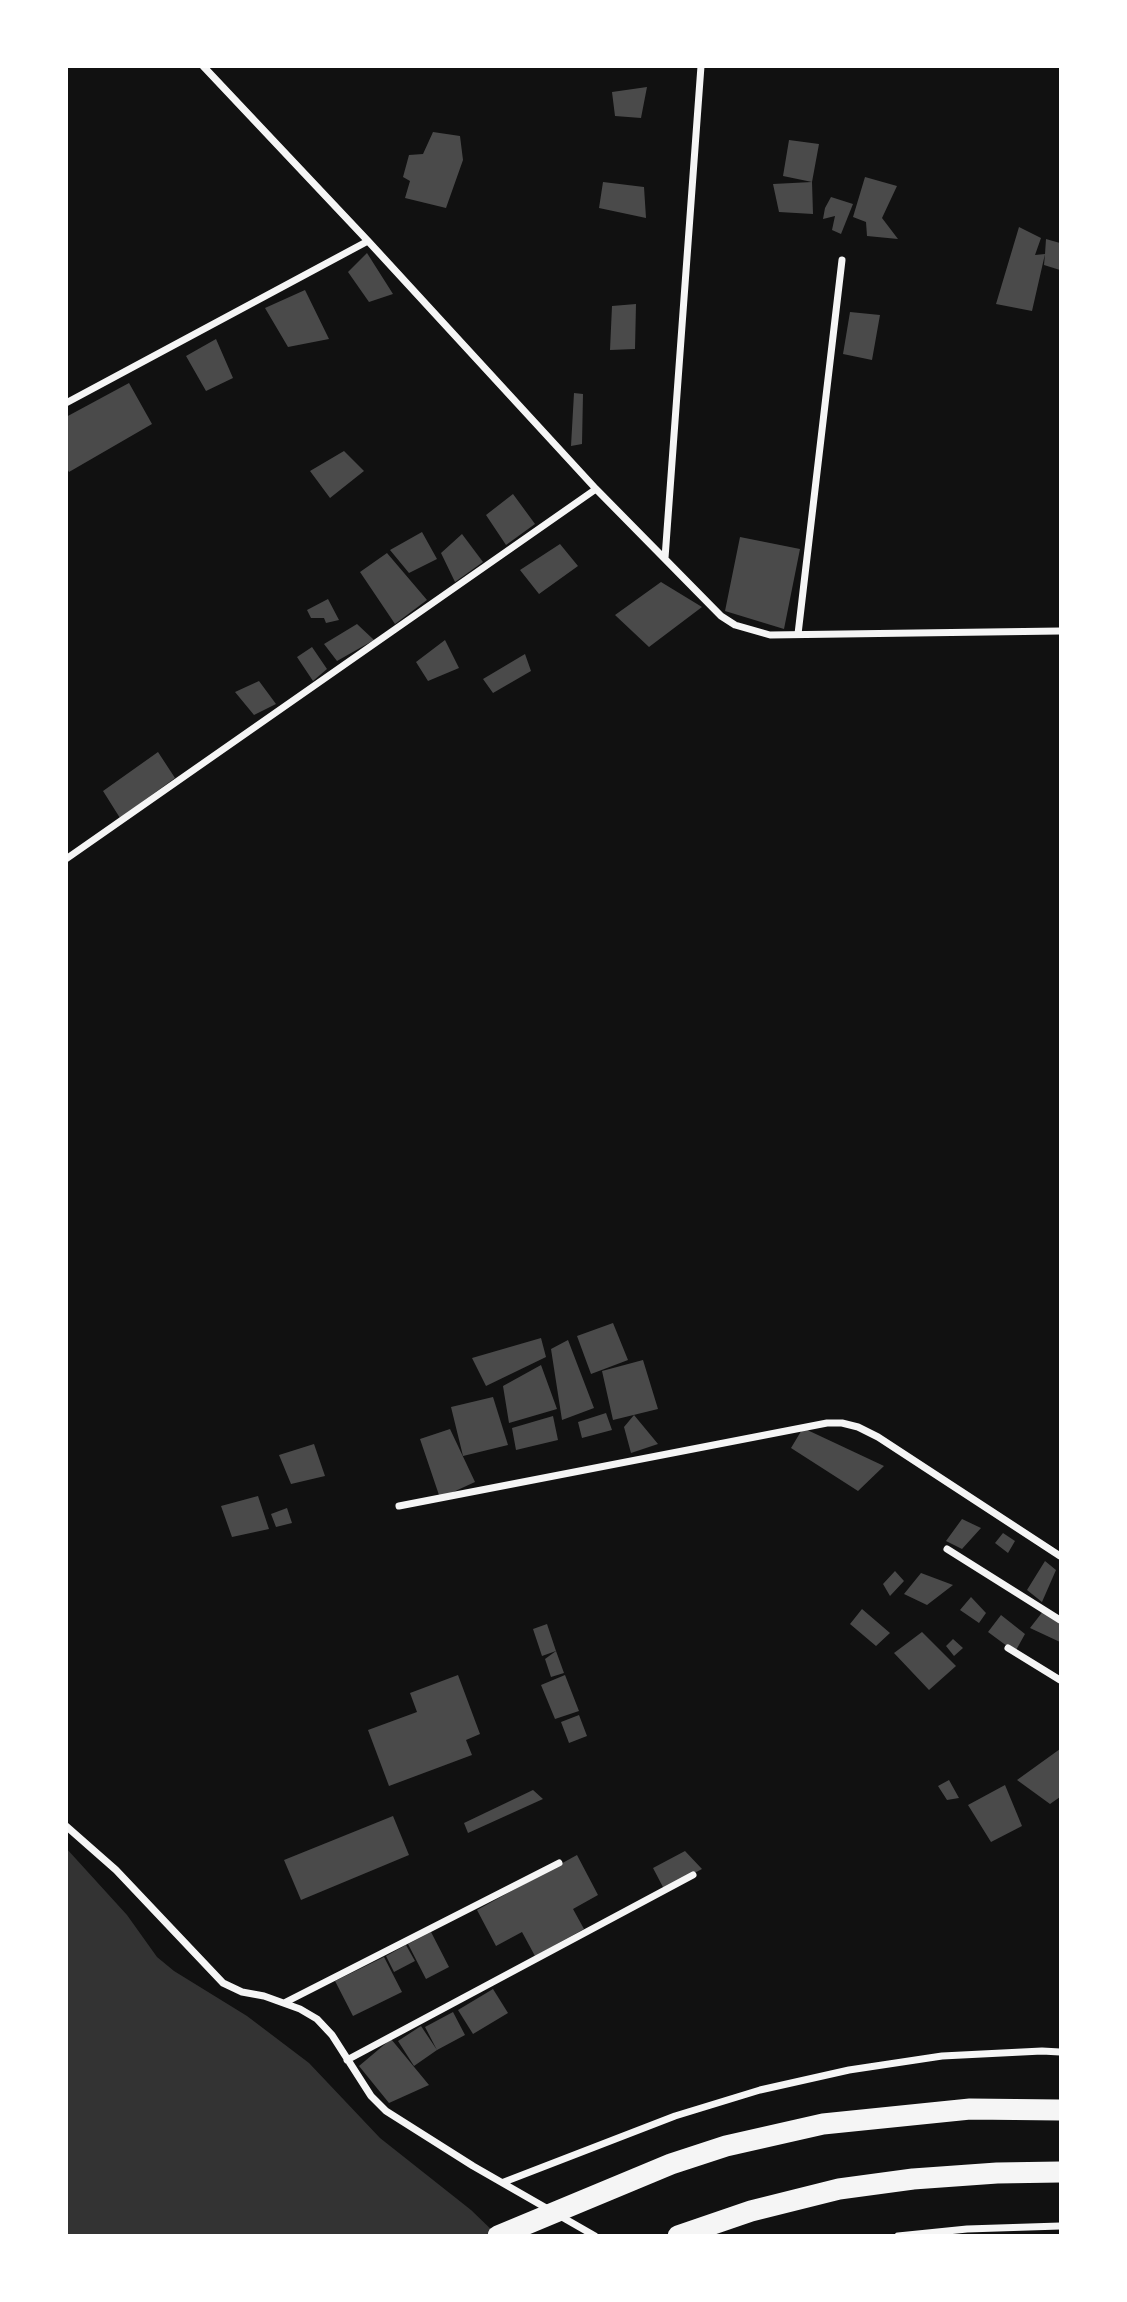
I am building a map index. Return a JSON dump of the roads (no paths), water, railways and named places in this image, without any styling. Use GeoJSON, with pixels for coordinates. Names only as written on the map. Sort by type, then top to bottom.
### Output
{"type":"FeatureCollection","features":[{"type":"Feature","properties":{"kind":"highway"},"geometry":{"type":"LineString","coordinates":[[498,2235],[671,2164],[726,2146],[823,2124],[970,2109],[1060,2110]]}},
{"type":"Feature","properties":{"kind":"highway"},"geometry":{"type":"LineString","coordinates":[[678,2235],[751,2211],[839,2189],[913,2179],[1060,2172]]}},
{"type":"Feature","properties":{"kind":"street"},"geometry":{"type":"LineString","coordinates":[[203,66],[596,489],[721,616],[735,625],[770,635],[1060,631]]}},
{"type":"Feature","properties":{"kind":"street"},"geometry":{"type":"LineString","coordinates":[[665,558],[701,66]]}},
{"type":"Feature","properties":{"kind":"street"},"geometry":{"type":"LineString","coordinates":[[66,402],[368,241]]}},
{"type":"Feature","properties":{"kind":"street"},"geometry":{"type":"LineString","coordinates":[[799,634],[842,260]]}},
{"type":"Feature","properties":{"kind":"street"},"geometry":{"type":"LineString","coordinates":[[66,859],[596,489]]}},
{"type":"Feature","properties":{"kind":"street"},"geometry":{"type":"LineString","coordinates":[[399,1506],[827,1423],[842,1423],[859,1427],[878,1437],[1060,1556]]}},
{"type":"Feature","properties":{"kind":"street"},"geometry":{"type":"LineString","coordinates":[[947,1549],[1060,1620]]}},
{"type":"Feature","properties":{"kind":"street"},"geometry":{"type":"LineString","coordinates":[[1008,1647],[1060,1680]]}},
{"type":"Feature","properties":{"kind":"street"},"geometry":{"type":"LineString","coordinates":[[66,1826],[116,1870],[223,1983],[242,1992],[300,2008],[317,2019],[332,2035],[371,2096],[387,2111],[473,2166],[595,2235]]}},
{"type":"Feature","properties":{"kind":"street"},"geometry":{"type":"LineString","coordinates":[[285,2003],[559,1863]]}},
{"type":"Feature","properties":{"kind":"street"},"geometry":{"type":"LineString","coordinates":[[347,2060],[693,1875]]}},
{"type":"Feature","properties":{"kind":"street"},"geometry":{"type":"LineString","coordinates":[[504,2182],[675,2116],[760,2090],[849,2070],[942,2056],[1060,2052]]}},
{"type":"Feature","properties":{"kind":"street"},"geometry":{"type":"LineString","coordinates":[[898,2235],[967,2229],[1060,2226]]}}]}
